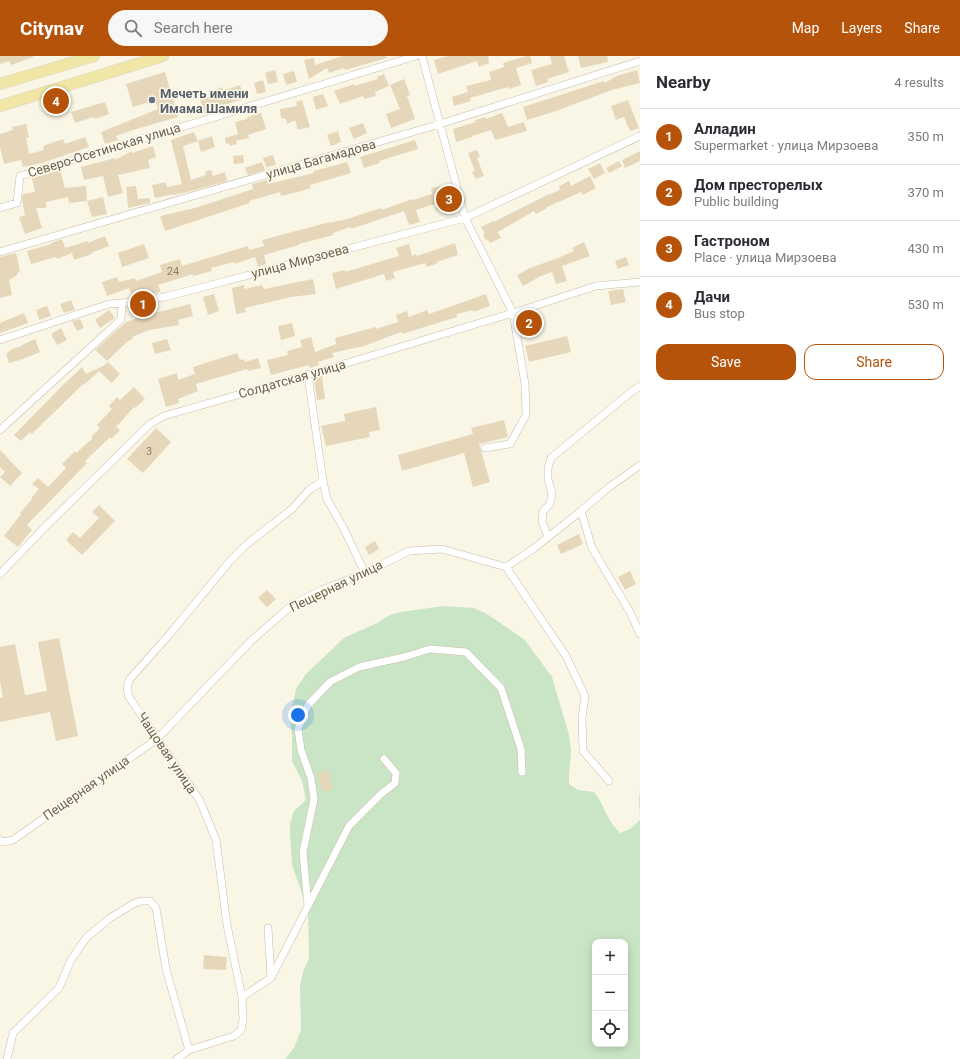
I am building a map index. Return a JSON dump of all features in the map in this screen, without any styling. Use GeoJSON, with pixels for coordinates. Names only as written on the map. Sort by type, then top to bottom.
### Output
{"type":"FeatureCollection","features":[{"type":"Feature","properties":{"kind":"main road"},"geometry":{"type":"LineString","coordinates":[[0,106],[163,56]]}},
{"type":"Feature","properties":{"kind":"main road"},"geometry":{"type":"LineString","coordinates":[[0,84],[88,57]]}},
{"type":"Feature","properties":{"kind":"street","name":"Северо-Осетинская улица"},"geometry":{"type":"LineString","coordinates":[[0,208],[17,203],[20,176],[416,56]]}},
{"type":"Feature","properties":{"kind":"street"},"geometry":{"type":"LineString","coordinates":[[422,56],[465,218],[513,313],[525,384],[526,415],[510,444],[486,448]]}},
{"type":"Feature","properties":{"kind":"street","name":"улица Багамадова"},"geometry":{"type":"LineString","coordinates":[[0,252],[440,124],[640,61]]}},
{"type":"Feature","properties":{"kind":"street","name":"улица Мирзоева"},"geometry":{"type":"LineString","coordinates":[[0,340],[109,304],[165,297],[465,218],[640,136]]}},
{"type":"Feature","properties":{"kind":"street","name":"Солдатская улица"},"geometry":{"type":"LineString","coordinates":[[0,574],[44,528],[150,424],[164,416],[308,375],[513,313],[596,286],[640,282]]}},
{"type":"Feature","properties":{"kind":"street"},"geometry":{"type":"LineString","coordinates":[[0,430],[121,319],[122,303]]}},
{"type":"Feature","properties":{"kind":"street"},"geometry":{"type":"LineString","coordinates":[[308,375],[323,481],[327,499],[343,527],[365,573]]}},
{"type":"Feature","properties":{"kind":"street"},"geometry":{"type":"LineString","coordinates":[[548,537],[542,521],[543,512],[550,504],[552,493],[548,479],[548,468],[551,458],[640,386]]}},
{"type":"Feature","properties":{"kind":"street"},"geometry":{"type":"LineString","coordinates":[[609,781],[584,751],[582,718],[585,696],[569,663],[506,567],[533,549],[608,488],[640,465]]}},
{"type":"Feature","properties":{"kind":"street","name":"Чащовая улица"},"geometry":{"type":"LineString","coordinates":[[177,1059],[189,1050],[234,1036],[241,1030],[243,1020],[242,997],[227,925],[216,840],[200,801],[129,697],[127,690],[129,680],[169,635],[230,561],[247,544],[292,509],[309,490],[323,481]]}},
{"type":"Feature","properties":{"kind":"street"},"geometry":{"type":"LineString","coordinates":[[581,511],[592,548],[630,612],[640,634]]}},
{"type":"Feature","properties":{"kind":"street","name":"Пещерная улица"},"geometry":{"type":"LineString","coordinates":[[1,843],[14,840],[157,739],[251,641],[292,605],[322,590],[365,573],[409,551],[442,549],[506,567]]}},
{"type":"Feature","properties":{"kind":"street"},"geometry":{"type":"LineString","coordinates":[[308,906],[303,852],[314,798],[311,778],[301,750],[298,729],[308,705],[330,682],[359,667],[404,657],[430,649],[466,652],[501,688],[521,749],[522,772]]}},
{"type":"Feature","properties":{"kind":"street"},"geometry":{"type":"LineString","coordinates":[[242,997],[271,978],[349,826],[395,782],[396,773],[384,759]]}},
{"type":"Feature","properties":{"kind":"street"},"geometry":{"type":"LineString","coordinates":[[7,1059],[13,1033],[59,988],[71,960],[86,938],[110,918],[132,904],[141,901],[150,901],[156,908],[166,969],[189,1050]]}},
{"type":"Feature","properties":{"kind":"street"},"geometry":{"type":"LineString","coordinates":[[268,928],[271,978]]}},
{"type":"Feature","properties":{"kind":"green space"},"geometry":{"type":"Polygon","coordinates":[[[443,606],[474,608],[487,614],[525,640],[552,677],[569,735],[571,752],[569,784],[578,790],[594,792],[615,828],[620,833],[630,829],[640,820],[640,1059],[285,1059],[294,1048],[301,1030],[300,986],[303,972],[309,958],[308,911],[292,865],[290,837],[290,824],[294,811],[306,800],[302,781],[292,761],[292,733],[290,718],[296,689],[306,674],[344,638],[377,623],[390,615],[443,606]]]}},
{"type":"Feature","properties":{"kind":"green space"},"geometry":{"type":"Polygon","coordinates":[[[640,790],[640,820],[639,800],[640,790]]]}},
{"type":"Feature","properties":{"kind":"building"},"geometry":{"type":"Polygon","coordinates":[[[0,56],[33,57],[11,65],[9,61],[0,64],[0,56]]]}},
{"type":"Feature","properties":{"kind":"building"},"geometry":{"type":"Polygon","coordinates":[[[343,56],[386,56],[387,58],[329,73],[327,68],[309,79],[304,60],[314,58],[315,65],[343,56]]]}},
{"type":"Feature","properties":{"kind":"building"},"geometry":{"type":"Polygon","coordinates":[[[448,56],[488,56],[489,63],[479,67],[477,61],[438,74],[434,60],[448,56]]]}},
{"type":"Feature","properties":{"kind":"building"},"geometry":{"type":"Polygon","coordinates":[[[530,56],[532,63],[516,68],[521,85],[509,89],[508,87],[470,98],[471,101],[454,106],[452,97],[468,92],[466,86],[491,80],[489,72],[504,67],[503,63],[530,56]]]}},
{"type":"Feature","properties":{"kind":"building"},"geometry":{"type":"Polygon","coordinates":[[[550,56],[564,56],[569,72],[547,79],[548,82],[536,86],[531,70],[552,64],[550,56]]]}},
{"type":"Feature","properties":{"kind":"building"},"geometry":{"type":"Polygon","coordinates":[[[578,56],[607,56],[608,62],[581,68],[578,56]]]}},
{"type":"Feature","properties":{"kind":"building"},"geometry":{"type":"Polygon","coordinates":[[[275,70],[278,82],[268,84],[265,73],[275,70]]]}},
{"type":"Feature","properties":{"kind":"building"},"geometry":{"type":"Polygon","coordinates":[[[637,70],[640,83],[612,90],[527,120],[523,107],[604,81],[605,83],[620,74],[637,70]]]}},
{"type":"Feature","properties":{"kind":"building"},"geometry":{"type":"Polygon","coordinates":[[[294,71],[297,82],[286,85],[283,74],[294,71]]]}},
{"type":"Feature","properties":{"kind":"building","name":"Мечеть имени Имама Шамиля"},"geometry":{"type":"Polygon","coordinates":[[[165,72],[178,117],[116,136],[118,140],[105,144],[101,132],[158,109],[155,100],[133,107],[126,84],[165,72]]]}},
{"type":"Feature","properties":{"kind":"building"},"geometry":{"type":"Polygon","coordinates":[[[384,74],[389,86],[375,92],[376,96],[364,99],[363,96],[340,104],[334,91],[354,84],[354,86],[378,79],[377,77],[384,74]]]}},
{"type":"Feature","properties":{"kind":"building"},"geometry":{"type":"Polygon","coordinates":[[[404,79],[410,95],[407,96],[415,119],[391,128],[386,114],[400,109],[390,85],[404,79]]]}},
{"type":"Feature","properties":{"kind":"building"},"geometry":{"type":"Polygon","coordinates":[[[263,80],[266,92],[257,94],[254,83],[263,80]]]}},
{"type":"Feature","properties":{"kind":"building"},"geometry":{"type":"Polygon","coordinates":[[[240,85],[244,99],[213,108],[214,111],[205,113],[200,99],[213,96],[212,91],[222,87],[223,91],[240,85]]]}},
{"type":"Feature","properties":{"kind":"building"},"geometry":{"type":"Polygon","coordinates":[[[323,94],[328,106],[316,110],[313,97],[323,94]]]}},
{"type":"Feature","properties":{"kind":"building"},"geometry":{"type":"Polygon","coordinates":[[[302,100],[310,127],[298,130],[295,120],[287,124],[286,119],[281,118],[280,109],[297,106],[296,102],[302,100]]]}},
{"type":"Feature","properties":{"kind":"building"},"geometry":{"type":"Polygon","coordinates":[[[628,100],[639,128],[630,131],[624,117],[616,120],[611,106],[628,100]]]}},
{"type":"Feature","properties":{"kind":"building"},"geometry":{"type":"Polygon","coordinates":[[[105,102],[109,114],[95,119],[94,117],[75,123],[71,112],[105,102]]]}},
{"type":"Feature","properties":{"kind":"building"},"geometry":{"type":"Polygon","coordinates":[[[261,113],[266,129],[248,135],[249,138],[236,141],[237,144],[230,146],[229,143],[226,144],[225,138],[238,134],[235,122],[261,113]]]}},
{"type":"Feature","properties":{"kind":"building"},"geometry":{"type":"Polygon","coordinates":[[[502,113],[508,127],[524,122],[527,131],[495,140],[491,130],[456,142],[453,129],[476,122],[475,120],[486,117],[486,119],[502,113]]]}},
{"type":"Feature","properties":{"kind":"building"},"geometry":{"type":"Polygon","coordinates":[[[363,123],[367,133],[354,139],[349,128],[363,123]]]}},
{"type":"Feature","properties":{"kind":"building"},"geometry":{"type":"Polygon","coordinates":[[[26,124],[29,137],[26,138],[29,154],[44,150],[43,146],[63,139],[65,144],[85,137],[89,147],[42,163],[23,167],[21,160],[4,164],[0,147],[0,134],[13,130],[12,127],[26,124]]]}},
{"type":"Feature","properties":{"kind":"building"},"geometry":{"type":"Polygon","coordinates":[[[338,131],[341,142],[331,146],[327,135],[338,131]]]}},
{"type":"Feature","properties":{"kind":"building"},"geometry":{"type":"Polygon","coordinates":[[[194,132],[198,141],[183,146],[191,180],[206,175],[205,172],[211,170],[213,176],[225,172],[227,181],[188,192],[155,198],[152,185],[166,182],[167,187],[182,184],[171,140],[194,132]]]}},
{"type":"Feature","properties":{"kind":"building"},"geometry":{"type":"Polygon","coordinates":[[[212,136],[215,147],[201,152],[198,141],[212,136]]]}},
{"type":"Feature","properties":{"kind":"building"},"geometry":{"type":"Polygon","coordinates":[[[415,140],[418,149],[379,161],[380,163],[364,168],[360,157],[415,140]]]}},
{"type":"Feature","properties":{"kind":"building"},"geometry":{"type":"Polygon","coordinates":[[[153,146],[156,157],[148,160],[150,168],[118,175],[123,193],[108,197],[103,176],[84,180],[81,167],[115,158],[115,160],[132,151],[132,153],[153,146]]]}},
{"type":"Feature","properties":{"kind":"building"},"geometry":{"type":"Polygon","coordinates":[[[477,150],[480,157],[477,158],[484,176],[476,179],[472,172],[475,171],[468,153],[477,150]]]}},
{"type":"Feature","properties":{"kind":"building"},"geometry":{"type":"Polygon","coordinates":[[[640,151],[640,161],[625,168],[622,160],[640,151]]]}},
{"type":"Feature","properties":{"kind":"building"},"geometry":{"type":"Polygon","coordinates":[[[243,155],[244,163],[234,164],[233,156],[243,155]]]}},
{"type":"Feature","properties":{"kind":"building"},"geometry":{"type":"Polygon","coordinates":[[[273,155],[276,165],[266,167],[263,158],[273,155]]]}},
{"type":"Feature","properties":{"kind":"building"},"geometry":{"type":"Polygon","coordinates":[[[619,161],[622,166],[609,173],[606,168],[619,161]]]}},
{"type":"Feature","properties":{"kind":"building"},"geometry":{"type":"Polygon","coordinates":[[[262,162],[265,170],[248,175],[245,168],[262,162]]]}},
{"type":"Feature","properties":{"kind":"building"},"geometry":{"type":"Polygon","coordinates":[[[347,162],[351,173],[310,185],[311,188],[298,192],[281,196],[280,192],[249,201],[250,203],[165,231],[160,216],[195,208],[253,189],[252,184],[267,180],[268,184],[314,173],[314,171],[347,162]]]}},
{"type":"Feature","properties":{"kind":"building"},"geometry":{"type":"Polygon","coordinates":[[[600,163],[605,173],[594,179],[588,169],[600,163]]]}},
{"type":"Feature","properties":{"kind":"building"},"geometry":{"type":"Polygon","coordinates":[[[60,170],[65,188],[86,186],[87,201],[69,203],[68,197],[46,202],[46,208],[36,208],[42,228],[25,234],[19,217],[25,215],[22,199],[23,194],[35,192],[32,178],[60,170]]]}},
{"type":"Feature","properties":{"kind":"building"},"geometry":{"type":"Polygon","coordinates":[[[590,176],[596,188],[583,195],[581,192],[547,207],[536,214],[534,211],[498,232],[501,238],[490,243],[488,240],[486,241],[483,234],[485,234],[481,227],[560,190],[559,186],[569,181],[571,186],[590,176]]]}},
{"type":"Feature","properties":{"kind":"building"},"geometry":{"type":"Polygon","coordinates":[[[136,186],[138,199],[150,198],[150,203],[128,208],[126,187],[136,186]]]}},
{"type":"Feature","properties":{"kind":"building"},"geometry":{"type":"Polygon","coordinates":[[[440,186],[442,192],[451,189],[456,206],[437,211],[435,204],[416,210],[420,222],[409,225],[404,211],[351,229],[350,227],[333,233],[334,235],[264,255],[266,264],[258,267],[255,257],[235,264],[234,262],[211,268],[212,271],[193,276],[193,274],[158,285],[161,292],[132,297],[129,288],[107,296],[102,282],[117,277],[119,282],[135,278],[136,281],[162,272],[160,265],[180,259],[182,266],[248,246],[249,250],[264,246],[262,240],[330,222],[341,221],[381,208],[382,210],[412,199],[413,200],[432,194],[431,188],[440,186]]]}},
{"type":"Feature","properties":{"kind":"building"},"geometry":{"type":"Polygon","coordinates":[[[103,197],[107,214],[92,217],[87,201],[103,197]]]}},
{"type":"Feature","properties":{"kind":"building"},"geometry":{"type":"Polygon","coordinates":[[[105,236],[109,246],[74,260],[72,253],[57,259],[56,257],[31,264],[27,251],[62,239],[65,248],[88,241],[88,243],[105,236]]]}},
{"type":"Feature","properties":{"kind":"building"},"geometry":{"type":"Polygon","coordinates":[[[584,242],[590,256],[562,266],[567,281],[556,284],[552,272],[523,286],[517,275],[530,268],[574,251],[572,248],[584,242]]]}},
{"type":"Feature","properties":{"kind":"building"},"geometry":{"type":"Polygon","coordinates":[[[455,243],[458,255],[437,262],[438,263],[427,267],[425,263],[393,272],[395,278],[386,281],[384,274],[336,289],[332,273],[345,270],[345,272],[399,256],[396,248],[409,244],[412,256],[416,254],[417,256],[455,243]]]}},
{"type":"Feature","properties":{"kind":"building"},"geometry":{"type":"Polygon","coordinates":[[[144,244],[149,258],[122,267],[118,253],[144,244]]]}},
{"type":"Feature","properties":{"kind":"building"},"geometry":{"type":"Polygon","coordinates":[[[16,253],[20,270],[16,276],[9,280],[12,295],[0,298],[0,257],[16,253]]]}},
{"type":"Feature","properties":{"kind":"building"},"geometry":{"type":"Polygon","coordinates":[[[626,257],[629,265],[618,269],[615,261],[626,257]]]}},
{"type":"Feature","properties":{"kind":"building"},"geometry":{"type":"Polygon","coordinates":[[[313,279],[316,294],[291,297],[245,308],[246,312],[236,314],[232,288],[244,285],[244,289],[262,285],[264,289],[313,279]]]}},
{"type":"Feature","properties":{"kind":"building"},"geometry":{"type":"Polygon","coordinates":[[[623,289],[626,302],[611,305],[608,291],[623,289]]]}},
{"type":"Feature","properties":{"kind":"building"},"geometry":{"type":"Polygon","coordinates":[[[214,294],[219,311],[208,315],[203,297],[214,294]]]}},
{"type":"Feature","properties":{"kind":"building"},"geometry":{"type":"Polygon","coordinates":[[[486,294],[490,306],[473,312],[473,310],[457,314],[457,317],[402,334],[401,332],[364,346],[332,353],[334,357],[318,362],[319,365],[310,368],[309,365],[271,375],[267,360],[288,355],[287,351],[302,347],[300,340],[311,337],[315,352],[336,344],[335,338],[376,327],[376,329],[398,322],[396,315],[407,311],[409,317],[427,310],[429,314],[486,294]]]}},
{"type":"Feature","properties":{"kind":"building"},"geometry":{"type":"Polygon","coordinates":[[[71,300],[75,310],[64,313],[60,304],[71,300]]]}},
{"type":"Feature","properties":{"kind":"building"},"geometry":{"type":"Polygon","coordinates":[[[190,304],[193,316],[178,320],[179,325],[149,330],[132,337],[133,339],[128,341],[107,361],[95,350],[126,322],[190,304]]]}},
{"type":"Feature","properties":{"kind":"building"},"geometry":{"type":"Polygon","coordinates":[[[47,306],[51,316],[39,320],[36,310],[47,306]]]}},
{"type":"Feature","properties":{"kind":"building"},"geometry":{"type":"Polygon","coordinates":[[[109,310],[115,318],[100,328],[95,320],[109,310]]]}},
{"type":"Feature","properties":{"kind":"building"},"geometry":{"type":"Polygon","coordinates":[[[24,313],[28,323],[0,333],[0,323],[24,313]]]}},
{"type":"Feature","properties":{"kind":"building"},"geometry":{"type":"Polygon","coordinates":[[[80,319],[84,328],[77,331],[72,321],[80,319]]]}},
{"type":"Feature","properties":{"kind":"building"},"geometry":{"type":"Polygon","coordinates":[[[292,323],[295,336],[281,340],[278,326],[292,323]]]}},
{"type":"Feature","properties":{"kind":"building"},"geometry":{"type":"Polygon","coordinates":[[[61,328],[67,340],[57,345],[51,334],[61,328]]]}},
{"type":"Feature","properties":{"kind":"building"},"geometry":{"type":"Polygon","coordinates":[[[567,336],[571,352],[529,362],[525,346],[567,336]]]}},
{"type":"Feature","properties":{"kind":"building"},"geometry":{"type":"Polygon","coordinates":[[[35,339],[40,352],[9,363],[6,354],[12,349],[22,346],[35,339]]]}},
{"type":"Feature","properties":{"kind":"building"},"geometry":{"type":"Polygon","coordinates":[[[167,339],[171,350],[155,354],[152,343],[167,339]]]}},
{"type":"Feature","properties":{"kind":"building"},"geometry":{"type":"Polygon","coordinates":[[[237,353],[240,360],[244,359],[245,362],[258,358],[261,368],[248,371],[247,369],[196,384],[198,391],[178,399],[179,403],[166,407],[158,379],[177,373],[178,380],[195,374],[193,367],[237,353]]]}},
{"type":"Feature","properties":{"kind":"building"},"geometry":{"type":"Polygon","coordinates":[[[108,362],[120,374],[112,383],[99,371],[84,385],[83,384],[32,434],[30,432],[21,441],[14,435],[82,367],[86,374],[108,362]]]}},
{"type":"Feature","properties":{"kind":"building"},"geometry":{"type":"Polygon","coordinates":[[[322,376],[325,399],[317,400],[314,378],[322,376]]]}},
{"type":"Feature","properties":{"kind":"building"},"geometry":{"type":"Polygon","coordinates":[[[134,387],[145,399],[135,408],[134,407],[116,427],[120,430],[111,439],[110,437],[85,461],[87,463],[27,525],[32,530],[18,547],[4,536],[39,489],[32,484],[38,478],[48,487],[66,468],[62,464],[75,451],[76,453],[93,438],[91,437],[100,428],[97,425],[112,409],[109,406],[117,397],[120,400],[134,387]]]}},
{"type":"Feature","properties":{"kind":"building"},"geometry":{"type":"Polygon","coordinates":[[[376,407],[380,430],[369,432],[370,437],[326,446],[321,426],[345,421],[344,414],[376,407]]]}},
{"type":"Feature","properties":{"kind":"building"},"geometry":{"type":"Polygon","coordinates":[[[504,420],[508,437],[479,444],[490,482],[473,487],[464,453],[402,471],[398,455],[473,434],[471,428],[504,420]]]}},
{"type":"Feature","properties":{"kind":"building"},"geometry":{"type":"Polygon","coordinates":[[[156,428],[171,442],[143,473],[127,459],[156,428]]]}},
{"type":"Feature","properties":{"kind":"building"},"geometry":{"type":"Polygon","coordinates":[[[0,450],[22,473],[10,486],[0,477],[5,472],[0,467],[0,450]]]}},
{"type":"Feature","properties":{"kind":"building"},"geometry":{"type":"Polygon","coordinates":[[[99,505],[115,521],[82,555],[66,540],[73,532],[80,538],[99,518],[92,512],[99,505]]]}},
{"type":"Feature","properties":{"kind":"building"},"geometry":{"type":"Polygon","coordinates":[[[579,534],[583,544],[561,554],[557,545],[579,534]]]}},
{"type":"Feature","properties":{"kind":"building"},"geometry":{"type":"Polygon","coordinates":[[[375,541],[379,549],[369,555],[365,547],[375,541]]]}},
{"type":"Feature","properties":{"kind":"building"},"geometry":{"type":"Polygon","coordinates":[[[630,571],[636,584],[625,590],[618,577],[630,571]]]}},
{"type":"Feature","properties":{"kind":"building"},"geometry":{"type":"Polygon","coordinates":[[[267,590],[276,599],[267,607],[258,598],[267,590]]]}},
{"type":"Feature","properties":{"kind":"building"},"geometry":{"type":"Polygon","coordinates":[[[59,638],[78,736],[56,741],[50,712],[0,722],[0,698],[3,698],[0,681],[0,647],[15,644],[25,695],[47,691],[38,642],[59,638]]]}},
{"type":"Feature","properties":{"kind":"building"},"geometry":{"type":"Polygon","coordinates":[[[328,770],[333,789],[323,792],[317,773],[328,770]]]}},
{"type":"Feature","properties":{"kind":"building"},"geometry":{"type":"Polygon","coordinates":[[[204,955],[227,957],[226,970],[203,969],[204,955]]]}},
{"type":"Feature","properties":{"kind":"place","name":"Мечеть имени Имама Шамиля"},"geometry":{"type":"Point","coordinates":[152,100]}},
{"type":"Feature","properties":{"kind":"place","name":"Дачи"},"geometry":{"type":"Point","coordinates":[56,101]}},
{"type":"Feature","properties":{"kind":"place","name":"Гастроном"},"geometry":{"type":"Point","coordinates":[449,199]}},
{"type":"Feature","properties":{"kind":"place","name":"Алладин"},"geometry":{"type":"Point","coordinates":[143,304]}},
{"type":"Feature","properties":{"kind":"place","name":"Дом престорелых"},"geometry":{"type":"Point","coordinates":[529,323]}}]}
